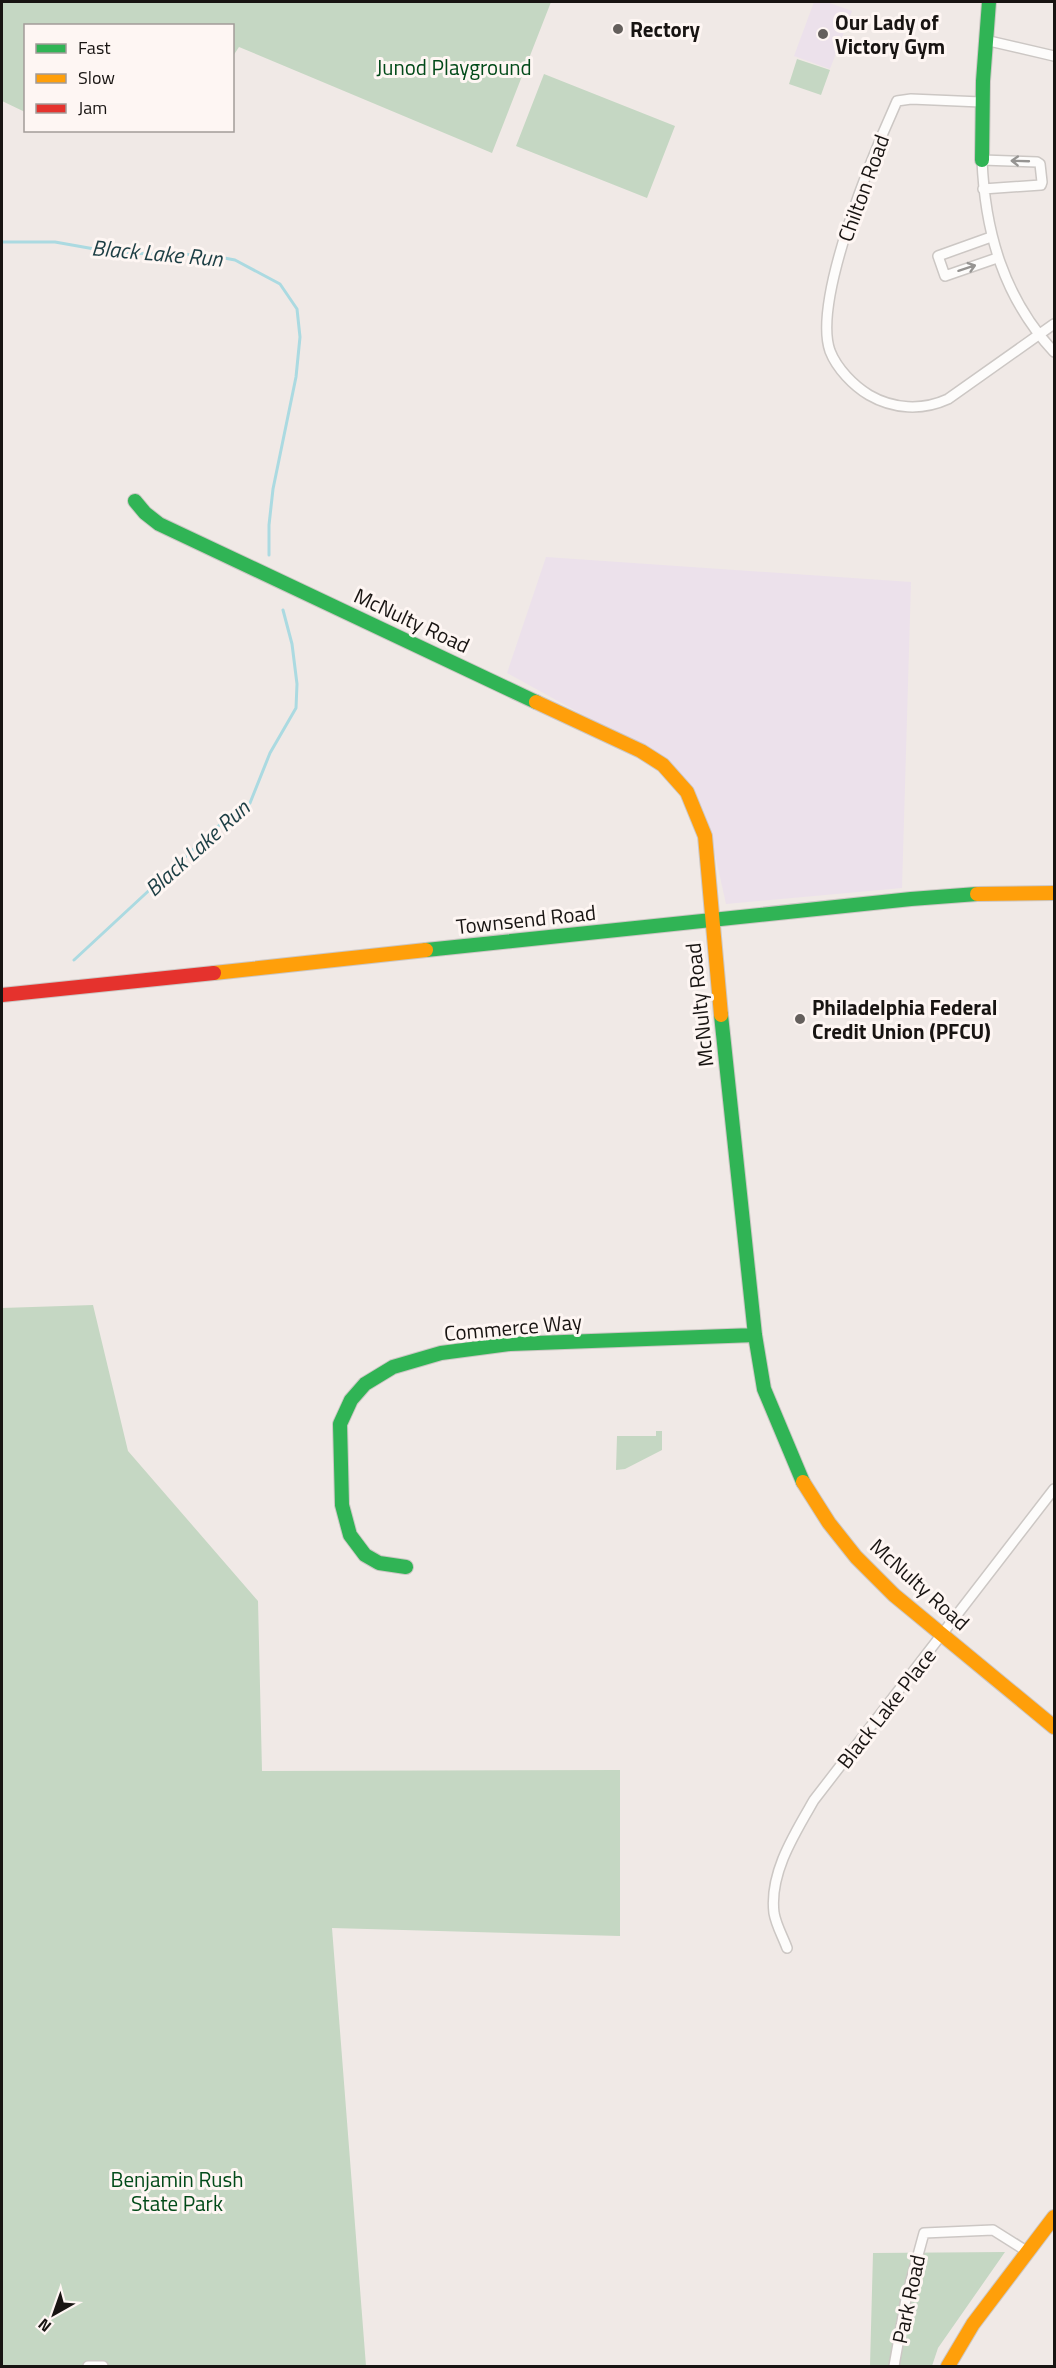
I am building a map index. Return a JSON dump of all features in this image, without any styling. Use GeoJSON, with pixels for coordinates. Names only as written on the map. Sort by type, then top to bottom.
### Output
{"type":"FeatureCollection","features":[{"type":"Feature","properties":{"kind":"street"},"geometry":{"type":"LineString","coordinates":[[990,2],[984,39],[981,102],[983,187],[991,237],[1010,285],[1039,335],[1054,352]]}},
{"type":"Feature","properties":{"kind":"street"},"geometry":{"type":"LineString","coordinates":[[984,39],[1054,56]]}},
{"type":"Feature","properties":{"kind":"street","name":"Chilton Road"},"geometry":{"type":"LineString","coordinates":[[981,102],[911,99],[897,101],[874,153],[836,264],[826,328],[830,351],[858,388],[885,404],[921,408],[934,406],[948,399],[1039,335]]}},
{"type":"Feature","properties":{"kind":"street"},"geometry":{"type":"LineString","coordinates":[[982,160],[1037,162],[1040,164],[1042,182],[1041,185],[983,187]]}},
{"type":"Feature","properties":{"kind":"street"},"geometry":{"type":"LineString","coordinates":[[991,237],[938,256],[945,276],[998,258]]}},
{"type":"Feature","properties":{"kind":"street"},"geometry":{"type":"LineString","coordinates":[[1039,335],[1054,324]]}},
{"type":"Feature","properties":{"kind":"street","name":"McNulty Road"},"geometry":{"type":"LineString","coordinates":[[135,501],[159,524],[641,752],[663,765],[687,792],[705,836],[711,920],[755,1335],[765,1389],[787,1449],[806,1489],[856,1557],[894,1596],[1054,1727]]}},
{"type":"Feature","properties":{"kind":"street","name":"Townsend Road"},"geometry":{"type":"LineString","coordinates":[[2,995],[911,899],[995,893],[1054,893]]}},
{"type":"Feature","properties":{"kind":"street","name":"Commerce Way"},"geometry":{"type":"LineString","coordinates":[[406,1567],[380,1563],[365,1555],[350,1535],[342,1505],[340,1424],[351,1400],[365,1384],[393,1367],[441,1353],[510,1344],[755,1335]]}},
{"type":"Feature","properties":{"kind":"street","name":"Black Lake Place"},"geometry":{"type":"LineString","coordinates":[[787,1948],[775,1914],[774,1901],[777,1877],[791,1839],[814,1800],[1054,1489]]}},
{"type":"Feature","properties":{"kind":"street"},"geometry":{"type":"LineString","coordinates":[[948,2367],[973,2324],[1054,2217]]}},
{"type":"Feature","properties":{"kind":"street","name":"Park Road"},"geometry":{"type":"LineString","coordinates":[[894,2367],[906,2299],[924,2233],[993,2229],[1028,2252]]}},
{"type":"Feature","properties":{"kind":"street"},"geometry":{"type":"LineString","coordinates":[[88,2367],[103,2367]]}},
{"type":"Feature","properties":{"kind":"shaded area","name":"Our Lady of Victory Gym"},"geometry":{"type":"Polygon","coordinates":[[[814,2],[827,2],[852,11],[830,69],[794,56],[814,2]]]}},
{"type":"Feature","properties":{"kind":"shaded area"},"geometry":{"type":"Polygon","coordinates":[[[546,557],[911,582],[902,888],[726,904],[710,832],[695,792],[681,775],[645,749],[507,673],[546,557]]]}},
{"type":"Feature","properties":{"kind":"green space","name":"Junod Playground"},"geometry":{"type":"Polygon","coordinates":[[[2,2],[551,2],[492,153],[239,47],[234,54],[234,24],[24,24],[24,112],[2,101],[2,2]]]}},
{"type":"Feature","properties":{"kind":"green space"},"geometry":{"type":"Polygon","coordinates":[[[797,59],[830,70],[821,95],[789,84],[797,59]]]}},
{"type":"Feature","properties":{"kind":"green space"},"geometry":{"type":"Polygon","coordinates":[[[544,74],[675,126],[647,198],[516,146],[544,74]]]}},
{"type":"Feature","properties":{"kind":"green space","name":"Benjamin Rush State Park"},"geometry":{"type":"Polygon","coordinates":[[[93,1305],[128,1451],[258,1601],[262,1771],[620,1770],[620,1936],[332,1928],[366,2366],[2,2366],[2,1308],[93,1305]]]}},
{"type":"Feature","properties":{"kind":"green space"},"geometry":{"type":"Polygon","coordinates":[[[656,1431],[662,1431],[662,1450],[625,1469],[616,1470],[617,1436],[656,1436],[656,1431]]]}},
{"type":"Feature","properties":{"kind":"green space"},"geometry":{"type":"Polygon","coordinates":[[[1005,2252],[938,2348],[932,2366],[870,2366],[873,2253],[1005,2252]]]}},
{"type":"Feature","properties":{"kind":"waterway","name":"Black Lake Run"},"geometry":{"type":"LineString","coordinates":[[2,242],[55,242],[117,253],[208,255],[235,260],[280,284],[297,309],[300,337],[296,377],[273,489],[269,525],[269,555]]}},
{"type":"Feature","properties":{"kind":"waterway","name":"Black Lake Run"},"geometry":{"type":"LineString","coordinates":[[74,960],[226,819],[250,803],[270,753],[296,708],[297,684],[292,644],[283,610]]}},
{"type":"Feature","properties":{"kind":"traffic: fast"},"geometry":{"type":"LineString","coordinates":[[982,160],[983,81],[989,2]]}},
{"type":"Feature","properties":{"kind":"traffic: fast"},"geometry":{"type":"LineString","coordinates":[[135,501],[159,524],[536,702]]}},
{"type":"Feature","properties":{"kind":"traffic: fast"},"geometry":{"type":"LineString","coordinates":[[426,950],[977,894]]}},
{"type":"Feature","properties":{"kind":"traffic: fast"},"geometry":{"type":"LineString","coordinates":[[721,1015],[755,1335],[764,1389],[803,1482]]}},
{"type":"Feature","properties":{"kind":"traffic: fast"},"geometry":{"type":"LineString","coordinates":[[406,1567],[379,1563],[365,1555],[350,1535],[342,1505],[340,1424],[351,1400],[365,1384],[393,1367],[441,1353],[510,1344],[755,1335]]}},
{"type":"Feature","properties":{"kind":"traffic: slow"},"geometry":{"type":"LineString","coordinates":[[536,702],[641,751],[663,765],[687,792],[705,836],[721,1015]]}},
{"type":"Feature","properties":{"kind":"traffic: slow"},"geometry":{"type":"LineString","coordinates":[[977,894],[1054,893]]}},
{"type":"Feature","properties":{"kind":"traffic: slow"},"geometry":{"type":"LineString","coordinates":[[214,973],[426,950]]}},
{"type":"Feature","properties":{"kind":"traffic: slow"},"geometry":{"type":"LineString","coordinates":[[803,1482],[829,1523],[856,1557],[894,1595],[1054,1727]]}},
{"type":"Feature","properties":{"kind":"traffic: slow"},"geometry":{"type":"LineString","coordinates":[[948,2366],[973,2324],[1054,2217]]}},
{"type":"Feature","properties":{"kind":"traffic: jam"},"geometry":{"type":"LineString","coordinates":[[2,995],[214,973]]}},
{"type":"Feature","properties":{"kind":"place","name":"Rectory"},"geometry":{"type":"Point","coordinates":[618,29]}},
{"type":"Feature","properties":{"kind":"place","name":"Our Lady of Victory Gym"},"geometry":{"type":"Point","coordinates":[823,34]}},
{"type":"Feature","properties":{"kind":"place","name":"Philadelphia Federal Credit Union (PFCU)"},"geometry":{"type":"Point","coordinates":[800,1019]}}]}
